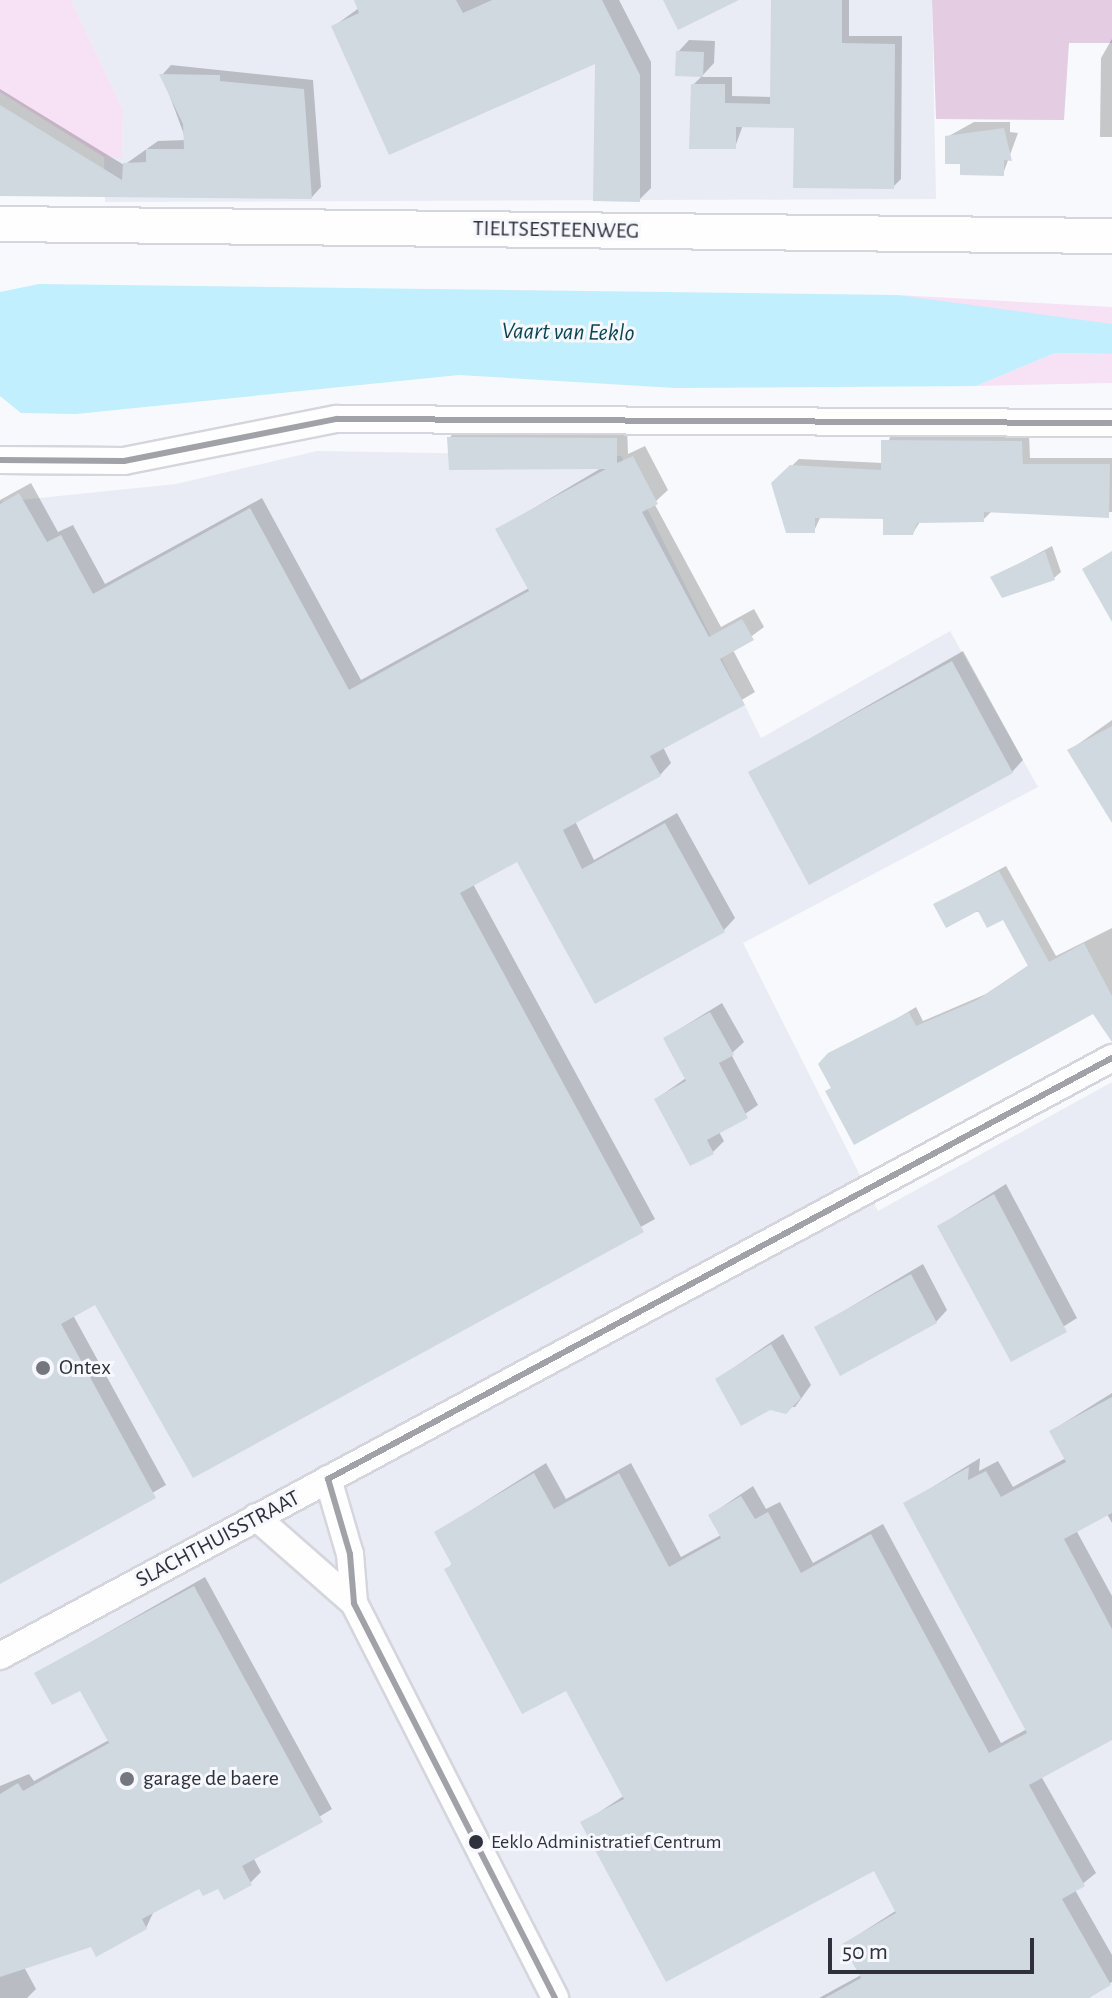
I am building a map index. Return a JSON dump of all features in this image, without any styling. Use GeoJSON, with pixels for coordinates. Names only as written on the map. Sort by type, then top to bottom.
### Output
{"type":"FeatureCollection","features":[{"type":"Feature","properties":{"kind":"main road","name":"TIELTSESTEENWEG"},"geometry":{"type":"LineString","coordinates":[[0,224],[1112,236]]}},
{"type":"Feature","properties":{"kind":"street"},"geometry":{"type":"LineString","coordinates":[[0,460],[124,461],[337,419],[1112,423]]}},
{"type":"Feature","properties":{"kind":"street","name":"SLACHTHUISSTRAAT"},"geometry":{"type":"LineString","coordinates":[[0,1656],[1112,1058]]}},
{"type":"Feature","properties":{"kind":"street"},"geometry":{"type":"LineString","coordinates":[[328,1479],[350,1554],[354,1603]]}},
{"type":"Feature","properties":{"kind":"street"},"geometry":{"type":"LineString","coordinates":[[256,1517],[354,1603],[555,1998]]}},
{"type":"Feature","properties":{"kind":"shaded area"},"geometry":{"type":"Polygon","coordinates":[[[0,0],[71,0],[123,110],[122,158],[104,157],[0,92],[0,0]]]}},
{"type":"Feature","properties":{"kind":"shaded area"},"geometry":{"type":"Polygon","coordinates":[[[71,0],[932,0],[936,199],[105,202],[104,157],[122,157],[123,110],[71,0]]]}},
{"type":"Feature","properties":{"kind":"shaded area"},"geometry":{"type":"Polygon","coordinates":[[[932,0],[1112,0],[1112,43],[1069,43],[1064,120],[936,119],[932,0]]]}},
{"type":"Feature","properties":{"kind":"shaded area"},"geometry":{"type":"Polygon","coordinates":[[[897,295],[1112,307],[1112,324],[1070,321],[897,295]]]}},
{"type":"Feature","properties":{"kind":"shaded area"},"geometry":{"type":"Polygon","coordinates":[[[1055,353],[1112,354],[1112,383],[976,386],[1055,353]]]}},
{"type":"Feature","properties":{"kind":"shaded area"},"geometry":{"type":"Polygon","coordinates":[[[317,451],[621,456],[761,738],[950,631],[1038,787],[743,943],[878,1211],[1112,1082],[1112,1998],[0,1998],[0,502],[176,484],[317,451]]]}},
{"type":"Feature","properties":{"kind":"water","name":"Vaart van Eeklo"},"geometry":{"type":"Polygon","coordinates":[[[39,284],[897,295],[1112,324],[1112,354],[1055,353],[976,386],[675,388],[459,375],[76,414],[21,413],[0,396],[0,292],[39,284]]]}},
{"type":"Feature","properties":{"kind":"building"},"geometry":{"type":"Polygon","coordinates":[[[354,0],[456,0],[463,13],[492,0],[602,0],[640,75],[640,202],[593,201],[595,64],[389,155],[331,26],[359,13],[354,0]]]}},
{"type":"Feature","properties":{"kind":"building"},"geometry":{"type":"Polygon","coordinates":[[[663,0],[739,0],[678,30],[663,0]]]}},
{"type":"Feature","properties":{"kind":"building"},"geometry":{"type":"Polygon","coordinates":[[[771,0],[842,0],[842,43],[895,44],[894,189],[793,188],[794,128],[736,127],[736,149],[689,149],[691,84],[725,84],[725,103],[770,104],[771,0]]]}},
{"type":"Feature","properties":{"kind":"building"},"geometry":{"type":"Polygon","coordinates":[[[676,51],[704,52],[703,77],[675,76],[676,51]]]}},
{"type":"Feature","properties":{"kind":"building"},"geometry":{"type":"Polygon","coordinates":[[[159,74],[220,75],[220,81],[304,89],[312,199],[0,196],[0,105],[122,180],[123,163],[146,162],[146,149],[184,149],[183,124],[159,74]]]}},
{"type":"Feature","properties":{"kind":"building"},"geometry":{"type":"Polygon","coordinates":[[[1004,128],[1012,161],[1004,160],[1004,176],[960,175],[960,164],[945,164],[945,136],[1004,128]]]}},
{"type":"Feature","properties":{"kind":"building"},"geometry":{"type":"Polygon","coordinates":[[[447,437],[617,438],[617,463],[633,456],[658,504],[642,512],[709,637],[742,619],[754,640],[720,659],[745,705],[650,756],[661,776],[563,830],[582,869],[665,823],[725,932],[595,1004],[517,862],[460,893],[644,1232],[193,1478],[95,1305],[61,1324],[156,1498],[0,1584],[0,504],[19,493],[47,542],[61,535],[93,594],[250,508],[349,690],[529,591],[495,529],[606,469],[449,470],[447,437]]]}},
{"type":"Feature","properties":{"kind":"building"},"geometry":{"type":"Polygon","coordinates":[[[881,440],[1022,441],[1023,464],[1110,464],[1109,518],[984,512],[984,522],[917,523],[913,535],[883,535],[883,519],[815,518],[815,533],[786,533],[771,483],[790,465],[881,470],[881,440]]]}},
{"type":"Feature","properties":{"kind":"building"},"geometry":{"type":"Polygon","coordinates":[[[1045,551],[1055,580],[1002,598],[990,577],[1045,551]]]}},
{"type":"Feature","properties":{"kind":"building"},"geometry":{"type":"Polygon","coordinates":[[[1112,551],[1112,622],[1082,569],[1112,551]]]}},
{"type":"Feature","properties":{"kind":"building"},"geometry":{"type":"Polygon","coordinates":[[[952,661],[1013,773],[809,885],[748,772],[952,661]]]}},
{"type":"Feature","properties":{"kind":"building"},"geometry":{"type":"Polygon","coordinates":[[[1112,726],[1112,823],[1067,750],[1112,726]]]}},
{"type":"Feature","properties":{"kind":"building"},"geometry":{"type":"Polygon","coordinates":[[[999,871],[1049,962],[1084,943],[1112,996],[1112,1042],[1093,1014],[854,1145],[825,1091],[831,1088],[818,1064],[828,1053],[909,1012],[916,1026],[977,1000],[1028,966],[1003,920],[987,928],[978,911],[946,928],[933,904],[999,871]]]}},
{"type":"Feature","properties":{"kind":"building"},"geometry":{"type":"Polygon","coordinates":[[[710,1012],[734,1055],[719,1063],[748,1118],[707,1140],[714,1154],[690,1166],[654,1099],[686,1081],[663,1038],[710,1012]]]}},
{"type":"Feature","properties":{"kind":"building"},"geometry":{"type":"Polygon","coordinates":[[[994,1194],[1067,1332],[1011,1362],[937,1226],[994,1194]]]}},
{"type":"Feature","properties":{"kind":"building"},"geometry":{"type":"Polygon","coordinates":[[[911,1274],[937,1323],[840,1376],[814,1327],[911,1274]]]}},
{"type":"Feature","properties":{"kind":"building"},"geometry":{"type":"Polygon","coordinates":[[[771,1344],[801,1398],[786,1414],[770,1410],[741,1426],[715,1379],[771,1344]]]}},
{"type":"Feature","properties":{"kind":"building"},"geometry":{"type":"Polygon","coordinates":[[[1112,1397],[1112,1513],[1064,1539],[1112,1629],[1112,1740],[1029,1785],[1085,1886],[1062,1899],[1111,1985],[1089,1998],[825,1998],[861,1978],[842,1944],[896,1913],[874,1871],[666,1982],[580,1822],[624,1799],[566,1691],[522,1714],[444,1569],[452,1565],[434,1532],[534,1473],[554,1509],[619,1473],[669,1567],[721,1538],[708,1515],[741,1496],[755,1519],[768,1512],[801,1573],[871,1534],[989,1753],[1027,1733],[903,1503],[969,1467],[968,1480],[986,1471],[1001,1497],[1066,1462],[1049,1431],[1112,1397]]]}},
{"type":"Feature","properties":{"kind":"building"},"geometry":{"type":"Polygon","coordinates":[[[194,1586],[323,1822],[242,1866],[252,1885],[224,1900],[218,1889],[203,1896],[199,1889],[142,1919],[147,1929],[96,1957],[91,1947],[0,1977],[0,1794],[18,1783],[23,1791],[109,1743],[80,1691],[52,1705],[34,1673],[194,1586]]]}},
{"type":"Feature","properties":{"kind":"transit line"},"geometry":{"type":"LineString","coordinates":[[0,460],[124,461],[337,419],[1112,423]]}},
{"type":"Feature","properties":{"kind":"transit line"},"geometry":{"type":"LineString","coordinates":[[555,1998],[354,1603],[350,1554],[328,1479],[1112,1058]]}},
{"type":"Feature","properties":{"kind":"place","name":"Ontex"},"geometry":{"type":"Point","coordinates":[43,1368]}},
{"type":"Feature","properties":{"kind":"place","name":"garage de baere"},"geometry":{"type":"Point","coordinates":[127,1779]}},
{"type":"Feature","properties":{"kind":"place","name":"Eeklo Administratief Centrum"},"geometry":{"type":"Point","coordinates":[476,1842]}}]}
